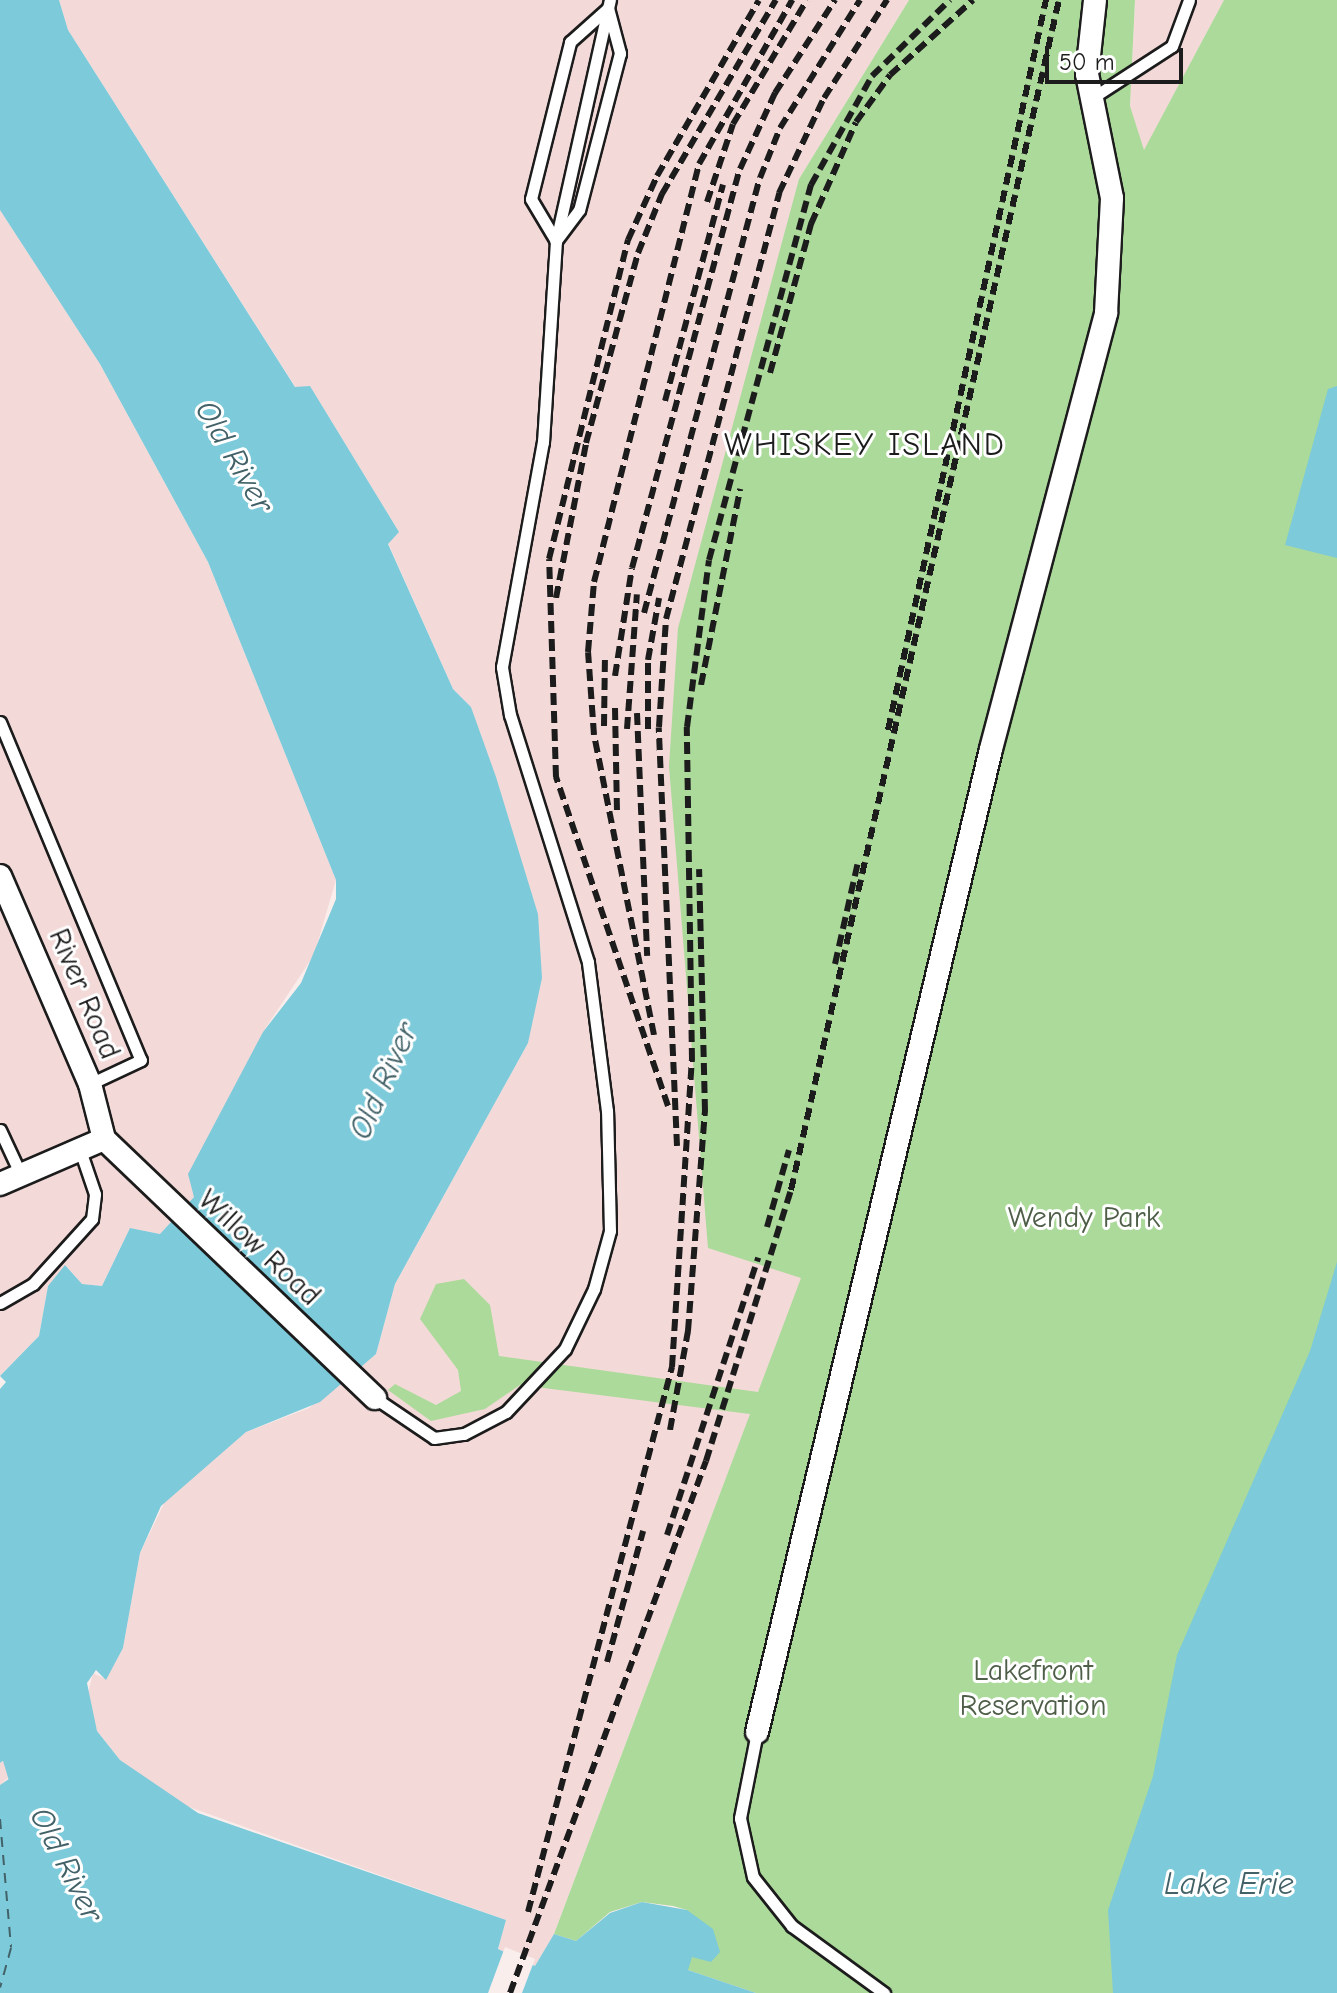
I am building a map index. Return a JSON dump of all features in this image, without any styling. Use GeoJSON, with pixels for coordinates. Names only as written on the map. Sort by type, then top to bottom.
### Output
{"type":"FeatureCollection","features":[{"type":"Feature","properties":{"kind":"street"},"geometry":{"type":"LineString","coordinates":[[757,1732],[991,749],[1106,313],[1112,198],[1092,98],[1095,0]]}},
{"type":"Feature","properties":{"kind":"street","name":"River Road"},"geometry":{"type":"LineString","coordinates":[[0,876],[8,917],[90,1084],[104,1139]]}},
{"type":"Feature","properties":{"kind":"street"},"geometry":{"type":"LineString","coordinates":[[0,1184],[104,1139]]}},
{"type":"Feature","properties":{"kind":"street","name":"Willow Road"},"geometry":{"type":"LineString","coordinates":[[104,1139],[156,1193],[375,1398]]}},
{"type":"Feature","properties":{"kind":"lane"},"geometry":{"type":"LineString","coordinates":[[1092,98],[1172,46],[1189,0]]}},
{"type":"Feature","properties":{"kind":"lane"},"geometry":{"type":"LineString","coordinates":[[556,241],[579,210],[620,53],[609,4]]}},
{"type":"Feature","properties":{"kind":"lane"},"geometry":{"type":"LineString","coordinates":[[556,241],[531,199],[570,42],[609,4]]}},
{"type":"Feature","properties":{"kind":"lane"},"geometry":{"type":"LineString","coordinates":[[375,1398],[434,1438],[464,1434],[506,1412],[549,1372],[570,1339],[610,1231],[607,1111],[588,962],[510,715],[502,667],[543,442],[556,241],[609,4]]}},
{"type":"Feature","properties":{"kind":"lane"},"geometry":{"type":"LineString","coordinates":[[0,722],[141,1060],[90,1084]]}},
{"type":"Feature","properties":{"kind":"lane"},"geometry":{"type":"LineString","coordinates":[[0,1130],[21,1175]]}},
{"type":"Feature","properties":{"kind":"lane"},"geometry":{"type":"LineString","coordinates":[[0,1303],[33,1284],[92,1219],[95,1194],[80,1150]]}},
{"type":"Feature","properties":{"kind":"lane"},"geometry":{"type":"LineString","coordinates":[[757,1732],[740,1818],[753,1877],[792,1926],[884,1993]]}},
{"type":"Feature","properties":{"kind":"shaded area"},"geometry":{"type":"Polygon","coordinates":[[[59,0],[909,0],[799,179],[802,1277],[554,1934],[535,1966],[498,1949],[506,1920],[175,1802],[120,1760],[97,1731],[87,1697],[93,1673],[106,1679],[123,1648],[140,1553],[169,1493],[246,1432],[309,1408],[376,1354],[395,1284],[528,1043],[538,914],[471,707],[453,689],[388,543],[399,532],[310,386],[296,388],[68,30],[59,0]]]}},
{"type":"Feature","properties":{"kind":"shaded area"},"geometry":{"type":"Polygon","coordinates":[[[1135,0],[1224,0],[1144,151],[1130,107],[1135,0]]]}},
{"type":"Feature","properties":{"kind":"shaded area"},"geometry":{"type":"Polygon","coordinates":[[[0,210],[100,364],[208,562],[336,880],[314,955],[263,1032],[194,1197],[160,1234],[130,1228],[102,1286],[82,1284],[66,1266],[48,1286],[39,1336],[0,1376],[0,210]]]}},
{"type":"Feature","properties":{"kind":"shaded area"},"geometry":{"type":"Polygon","coordinates":[[[23,1748],[33,1763],[0,1785],[0,1763],[23,1748]]]}},
{"type":"Feature","properties":{"kind":"green space","name":"Lakefront Reservation"},"geometry":{"type":"Polygon","coordinates":[[[909,0],[1135,0],[1130,106],[1144,150],[1224,0],[1337,0],[1337,1993],[756,1993],[688,1970],[687,1910],[642,1902],[610,1912],[576,1941],[554,1934],[750,1414],[520,1385],[485,1409],[431,1421],[388,1390],[395,1384],[436,1405],[461,1391],[458,1370],[420,1319],[436,1284],[464,1279],[490,1305],[499,1356],[758,1392],[801,1278],[708,1248],[669,766],[678,628],[799,179],[909,0]]]}},
{"type":"Feature","properties":{"kind":"water"},"geometry":{"type":"Polygon","coordinates":[[[0,0],[59,0],[68,30],[295,387],[310,386],[399,532],[388,544],[453,689],[471,707],[496,777],[538,914],[542,978],[528,1043],[395,1284],[376,1354],[320,1402],[246,1432],[161,1506],[140,1553],[123,1648],[106,1680],[96,1670],[87,1683],[97,1731],[120,1760],[198,1813],[506,1920],[498,1949],[535,1966],[554,1934],[576,1941],[610,1913],[642,1902],[687,1910],[713,1929],[720,1952],[711,1962],[692,1957],[688,1970],[756,1993],[0,1993],[0,1785],[33,1763],[23,1748],[0,1763],[0,1389],[6,1382],[0,1376],[39,1336],[48,1286],[65,1265],[82,1284],[102,1286],[130,1228],[160,1234],[194,1197],[188,1174],[263,1032],[301,983],[336,899],[336,880],[208,562],[100,364],[0,210],[0,0]]]}},
{"type":"Feature","properties":{"kind":"water"},"geometry":{"type":"Polygon","coordinates":[[[1337,386],[1337,558],[1285,545],[1328,389],[1337,386]]]}},
{"type":"Feature","properties":{"kind":"water","name":"Lake Erie"},"geometry":{"type":"Polygon","coordinates":[[[1337,1262],[1337,1993],[1113,1993],[1108,1910],[1153,1776],[1177,1655],[1310,1351],[1337,1262]]]}},
{"type":"Feature","properties":{"kind":"pier"},"geometry":{"type":"Polygon","coordinates":[[[23,1748],[33,1763],[0,1784],[28,1762],[22,1753],[0,1763],[23,1748]]]}},
{"type":"Feature","properties":{"kind":"pier"},"geometry":{"type":"Polygon","coordinates":[[[505,1947],[535,1959],[522,1993],[488,1993],[505,1947]]]}},
{"type":"Feature","properties":{"kind":"waterway","name":"Old River"},"geometry":{"type":"LineString","coordinates":[[5,1709],[36,1811]]}},
{"type":"Feature","properties":{"kind":"ferry route"},"geometry":{"type":"LineString","coordinates":[[0,1819],[11,1948],[0,1988]]}},
{"type":"Feature","properties":{"kind":"railway"},"geometry":{"type":"LineString","coordinates":[[668,1106],[556,777],[549,559],[628,240],[657,176],[759,0]]}},
{"type":"Feature","properties":{"kind":"railway"},"geometry":{"type":"LineString","coordinates":[[556,598],[586,443],[638,253],[662,194],[776,0]]}},
{"type":"Feature","properties":{"kind":"railway"},"geometry":{"type":"LineString","coordinates":[[654,1035],[594,735],[588,652],[594,582],[699,164],[792,0]]}},
{"type":"Feature","properties":{"kind":"railway"},"geometry":{"type":"LineString","coordinates":[[707,202],[733,124],[807,0]]}},
{"type":"Feature","properties":{"kind":"railway"},"geometry":{"type":"LineString","coordinates":[[615,676],[632,568],[740,169],[775,93],[835,0]]}},
{"type":"Feature","properties":{"kind":"railway"},"geometry":{"type":"LineString","coordinates":[[644,613],[760,178],[780,128],[860,0]]}},
{"type":"Feature","properties":{"kind":"railway"},"geometry":{"type":"LineString","coordinates":[[677,1146],[659,727],[666,619],[779,193],[824,98],[887,0]]}},
{"type":"Feature","properties":{"kind":"railway"},"geometry":{"type":"LineString","coordinates":[[528,1912],[672,1367],[692,1060],[687,727],[709,560],[811,185],[872,76],[950,0]]}},
{"type":"Feature","properties":{"kind":"railway"},"geometry":{"type":"LineString","coordinates":[[770,373],[811,224],[856,122],[890,75],[973,0]]}},
{"type":"Feature","properties":{"kind":"railway"},"geometry":{"type":"LineString","coordinates":[[888,730],[1046,0]]}},
{"type":"Feature","properties":{"kind":"railway"},"geometry":{"type":"LineString","coordinates":[[510,1993],[706,1461],[791,1190],[1059,0]]}},
{"type":"Feature","properties":{"kind":"railway"},"geometry":{"type":"LineString","coordinates":[[665,401],[723,185]]}},
{"type":"Feature","properties":{"kind":"railway"},"geometry":{"type":"LineString","coordinates":[[701,685],[740,489]]}},
{"type":"Feature","properties":{"kind":"railway"},"geometry":{"type":"LineString","coordinates":[[627,729],[637,594]]}},
{"type":"Feature","properties":{"kind":"railway"},"geometry":{"type":"LineString","coordinates":[[648,729],[648,660],[659,598]]}},
{"type":"Feature","properties":{"kind":"railway"},"geometry":{"type":"LineString","coordinates":[[604,726],[605,658]]}},
{"type":"Feature","properties":{"kind":"railway"},"geometry":{"type":"LineString","coordinates":[[615,708],[617,812]]}},
{"type":"Feature","properties":{"kind":"railway"},"geometry":{"type":"LineString","coordinates":[[637,713],[647,956]]}},
{"type":"Feature","properties":{"kind":"railway"},"geometry":{"type":"LineString","coordinates":[[835,964],[858,862]]}},
{"type":"Feature","properties":{"kind":"railway"},"geometry":{"type":"LineString","coordinates":[[670,1430],[688,1331],[705,1111],[699,869]]}},
{"type":"Feature","properties":{"kind":"railway"},"geometry":{"type":"LineString","coordinates":[[767,1227],[789,1150]]}},
{"type":"Feature","properties":{"kind":"railway"},"geometry":{"type":"LineString","coordinates":[[667,1535],[758,1258]]}},
{"type":"Feature","properties":{"kind":"railway"},"geometry":{"type":"LineString","coordinates":[[607,1662],[643,1531]]}},
{"type":"Feature","properties":{"kind":"district","name":"WHISKEY ISLAND"},"geometry":{"type":"Point","coordinates":[865,445]}},
{"type":"Feature","properties":{"kind":"park label","name":"Wendy Park"},"geometry":{"type":"Point","coordinates":[1084,1218]}}]}
